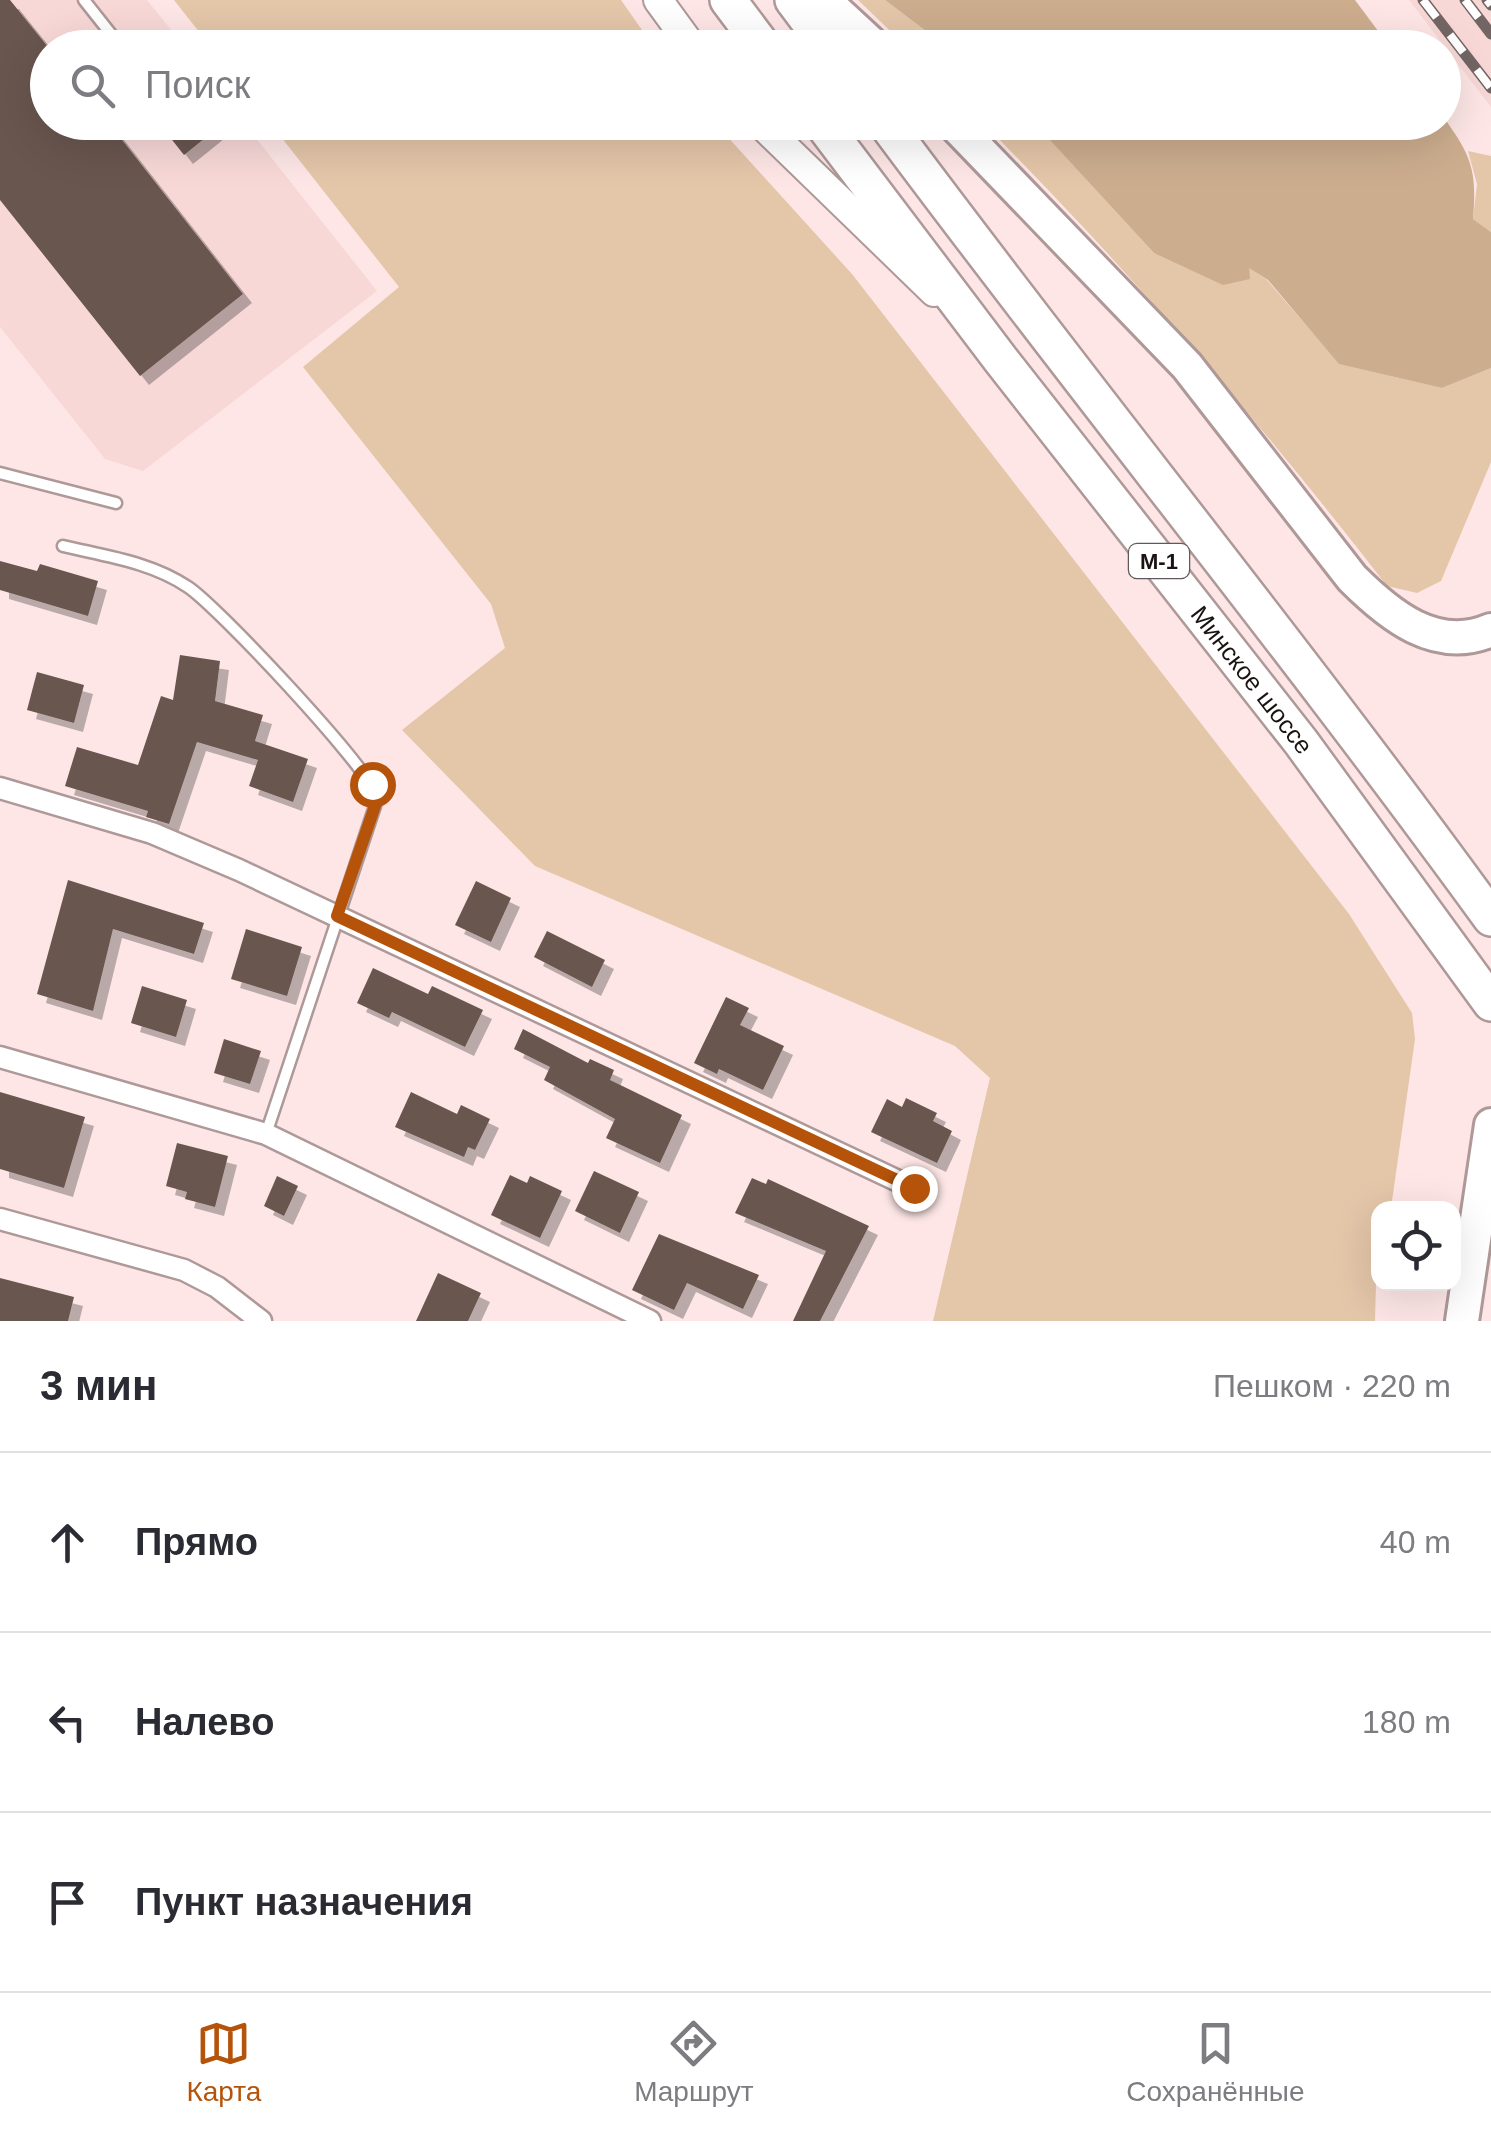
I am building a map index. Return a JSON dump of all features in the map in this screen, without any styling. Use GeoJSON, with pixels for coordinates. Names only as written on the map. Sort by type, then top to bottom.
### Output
{"type":"FeatureCollection","features":[{"type":"Feature","properties":{"kind":"highway"},"geometry":{"type":"LineString","coordinates":[[728,0],[750,30]]}},
{"type":"Feature","properties":{"kind":"highway"},"geometry":{"type":"LineString","coordinates":[[793,0],[816,30]]}},
{"type":"Feature","properties":{"kind":"highway","name":"Минское шоссе"},"geometry":{"type":"LineString","coordinates":[[835,140],[1001,360],[1301,742],[1491,1004]]}},
{"type":"Feature","properties":{"kind":"highway","name":"Минское шоссе"},"geometry":{"type":"LineString","coordinates":[[897,140],[1034,324],[1342,713],[1491,918]]}},
{"type":"Feature","properties":{"kind":"main road"},"geometry":{"type":"LineString","coordinates":[[658,0],[680,30]]}},
{"type":"Feature","properties":{"kind":"main road"},"geometry":{"type":"LineString","coordinates":[[824,0],[856,30]]}},
{"type":"Feature","properties":{"kind":"main road"},"geometry":{"type":"LineString","coordinates":[[779,140],[840,196],[1001,360]]}},
{"type":"Feature","properties":{"kind":"main road"},"geometry":{"type":"LineString","coordinates":[[969,140],[1187,366],[1352,578],[1377,604],[1413,628],[1444,638],[1491,630]]}},
{"type":"Feature","properties":{"kind":"main road"},"geometry":{"type":"LineString","coordinates":[[1462,1321],[1490,1128]]}},
{"type":"Feature","properties":{"kind":"street"},"geometry":{"type":"LineString","coordinates":[[0,788],[152,833],[914,1188]]}},
{"type":"Feature","properties":{"kind":"street"},"geometry":{"type":"LineString","coordinates":[[0,1056],[266,1134],[650,1321]]}},
{"type":"Feature","properties":{"kind":"street"},"geometry":{"type":"LineString","coordinates":[[0,1219],[184,1270],[217,1287],[262,1321]]}},
{"type":"Feature","properties":{"kind":"lane"},"geometry":{"type":"LineString","coordinates":[[84,0],[108,30]]}},
{"type":"Feature","properties":{"kind":"lane"},"geometry":{"type":"LineString","coordinates":[[0,473],[116,504]]}},
{"type":"Feature","properties":{"kind":"lane"},"geometry":{"type":"LineString","coordinates":[[62,546],[149,567],[189,587],[249,645],[372,784],[375,806],[266,1134]]}},
{"type":"Feature","properties":{"kind":"shaded area"},"geometry":{"type":"Polygon","coordinates":[[[0,0],[147,0],[171,30],[30,30],[30,140],[257,140],[377,291],[143,471],[105,459],[0,327],[0,0]]]}},
{"type":"Feature","properties":{"kind":"shaded area"},"geometry":{"type":"Polygon","coordinates":[[[174,0],[621,0],[642,30],[198,30],[174,0]]]}},
{"type":"Feature","properties":{"kind":"shaded area"},"geometry":{"type":"Polygon","coordinates":[[[858,0],[885,0],[925,30],[889,30],[858,0]]]}},
{"type":"Feature","properties":{"kind":"shaded area"},"geometry":{"type":"Polygon","coordinates":[[[885,0],[1355,0],[1377,30],[925,30],[885,0]]]}},
{"type":"Feature","properties":{"kind":"shaded area"},"geometry":{"type":"Polygon","coordinates":[[[1409,0],[1491,0],[1491,107],[1461,68],[1461,30],[1432,30],[1409,0]]]}},
{"type":"Feature","properties":{"kind":"shaded area"},"geometry":{"type":"Polygon","coordinates":[[[283,140],[730,140],[852,274],[1349,914],[1412,1013],[1415,1039],[1392,1201],[1371,1201],[1375,1321],[933,1321],[990,1078],[955,1046],[535,866],[402,730],[505,648],[491,604],[303,367],[399,287],[283,140]]]}},
{"type":"Feature","properties":{"kind":"shaded area"},"geometry":{"type":"Polygon","coordinates":[[[999,140],[1050,140],[1154,253],[1248,267],[1267,280],[1340,364],[1442,388],[1491,368],[1491,462],[1441,581],[1417,593],[1387,586],[1291,465],[1090,234],[999,140]]]}},
{"type":"Feature","properties":{"kind":"shaded area"},"geometry":{"type":"Polygon","coordinates":[[[1050,140],[1459,140],[1470,165],[1473,219],[1491,232],[1491,368],[1442,388],[1339,364],[1268,280],[1249,268],[1250,279],[1223,285],[1154,253],[1050,140]]]}},
{"type":"Feature","properties":{"kind":"shaded area"},"geometry":{"type":"Polygon","coordinates":[[[1468,151],[1491,156],[1491,232],[1473,219],[1477,184],[1468,151]]]}},
{"type":"Feature","properties":{"kind":"building"},"geometry":{"type":"Polygon","coordinates":[[[0,0],[10,0],[34,30],[30,30],[30,140],[122,140],[243,294],[140,376],[0,200],[0,0]]]}},
{"type":"Feature","properties":{"kind":"building"},"geometry":{"type":"Polygon","coordinates":[[[172,140],[203,140],[184,155],[172,140]]]}},
{"type":"Feature","properties":{"kind":"building"},"geometry":{"type":"Polygon","coordinates":[[[0,561],[37,571],[40,564],[98,581],[88,616],[0,590],[0,561]]]}},
{"type":"Feature","properties":{"kind":"building"},"geometry":{"type":"Polygon","coordinates":[[[180,655],[220,661],[215,701],[263,715],[255,741],[308,759],[293,802],[249,786],[258,760],[197,742],[169,824],[146,817],[148,811],[65,786],[77,747],[138,765],[161,696],[173,700],[180,655]]]}},
{"type":"Feature","properties":{"kind":"building"},"geometry":{"type":"Polygon","coordinates":[[[37,672],[84,685],[74,723],[27,710],[37,672]]]}},
{"type":"Feature","properties":{"kind":"building"},"geometry":{"type":"Polygon","coordinates":[[[68,880],[204,923],[194,954],[113,929],[93,1011],[37,994],[68,880]]]}},
{"type":"Feature","properties":{"kind":"building"},"geometry":{"type":"Polygon","coordinates":[[[476,881],[511,898],[491,942],[455,925],[476,881]]]}},
{"type":"Feature","properties":{"kind":"building"},"geometry":{"type":"Polygon","coordinates":[[[246,929],[302,947],[287,996],[231,979],[246,929]]]}},
{"type":"Feature","properties":{"kind":"building"},"geometry":{"type":"Polygon","coordinates":[[[547,931],[605,960],[592,987],[534,957],[547,931]]]}},
{"type":"Feature","properties":{"kind":"building"},"geometry":{"type":"Polygon","coordinates":[[[373,968],[428,994],[432,986],[483,1010],[465,1047],[392,1012],[389,1018],[357,1003],[373,968]]]}},
{"type":"Feature","properties":{"kind":"building"},"geometry":{"type":"Polygon","coordinates":[[[142,986],[187,1000],[176,1037],[131,1023],[142,986]]]}},
{"type":"Feature","properties":{"kind":"building"},"geometry":{"type":"Polygon","coordinates":[[[726,997],[749,1008],[740,1025],[784,1046],[763,1090],[719,1069],[717,1074],[694,1063],[726,997]]]}},
{"type":"Feature","properties":{"kind":"building"},"geometry":{"type":"Polygon","coordinates":[[[523,1029],[588,1063],[590,1059],[614,1070],[610,1080],[682,1115],[660,1163],[606,1138],[615,1119],[544,1080],[550,1067],[514,1049],[523,1029]]]}},
{"type":"Feature","properties":{"kind":"building"},"geometry":{"type":"Polygon","coordinates":[[[224,1039],[261,1051],[250,1084],[214,1073],[224,1039]]]}},
{"type":"Feature","properties":{"kind":"building"},"geometry":{"type":"Polygon","coordinates":[[[0,1092],[85,1117],[64,1188],[0,1169],[0,1092]]]}},
{"type":"Feature","properties":{"kind":"building"},"geometry":{"type":"Polygon","coordinates":[[[411,1092],[457,1114],[461,1105],[490,1119],[475,1150],[468,1147],[464,1157],[395,1127],[411,1092]]]}},
{"type":"Feature","properties":{"kind":"building"},"geometry":{"type":"Polygon","coordinates":[[[906,1098],[937,1113],[933,1121],[952,1131],[937,1163],[871,1132],[887,1099],[902,1107],[906,1098]]]}},
{"type":"Feature","properties":{"kind":"building"},"geometry":{"type":"Polygon","coordinates":[[[177,1143],[228,1156],[215,1207],[185,1199],[187,1192],[166,1186],[177,1143]]]}},
{"type":"Feature","properties":{"kind":"building"},"geometry":{"type":"Polygon","coordinates":[[[594,1171],[639,1192],[620,1233],[575,1211],[594,1171]]]}},
{"type":"Feature","properties":{"kind":"building"},"geometry":{"type":"Polygon","coordinates":[[[510,1175],[527,1183],[530,1176],[562,1191],[540,1238],[491,1215],[510,1175]]]}},
{"type":"Feature","properties":{"kind":"building"},"geometry":{"type":"Polygon","coordinates":[[[277,1176],[298,1186],[284,1216],[264,1206],[277,1176]]]}},
{"type":"Feature","properties":{"kind":"building"},"geometry":{"type":"Polygon","coordinates":[[[752,1178],[766,1184],[768,1179],[869,1226],[820,1321],[793,1321],[826,1251],[735,1213],[752,1178]]]}},
{"type":"Feature","properties":{"kind":"building"},"geometry":{"type":"Polygon","coordinates":[[[659,1234],[759,1275],[743,1309],[687,1283],[674,1310],[632,1290],[659,1234]]]}},
{"type":"Feature","properties":{"kind":"building"},"geometry":{"type":"Polygon","coordinates":[[[438,1273],[481,1293],[468,1321],[416,1321],[438,1273]]]}},
{"type":"Feature","properties":{"kind":"building"},"geometry":{"type":"Polygon","coordinates":[[[0,1278],[74,1297],[68,1321],[0,1321],[0,1278]]]}},
{"type":"Feature","properties":{"kind":"railway"},"geometry":{"type":"LineString","coordinates":[[1423,0],[1446,30]]}},
{"type":"Feature","properties":{"kind":"railway"},"geometry":{"type":"LineString","coordinates":[[1465,0],[1491,34]]}},
{"type":"Feature","properties":{"kind":"railway"},"geometry":{"type":"LineString","coordinates":[[1487,0],[1491,5]]}},
{"type":"Feature","properties":{"kind":"railway"},"geometry":{"type":"LineString","coordinates":[[1461,49],[1491,88]]}},
{"type":"Feature","properties":{"kind":"route"},"geometry":{"type":"LineString","coordinates":[[372,784],[375,806],[337,916],[914,1188]]}}]}
